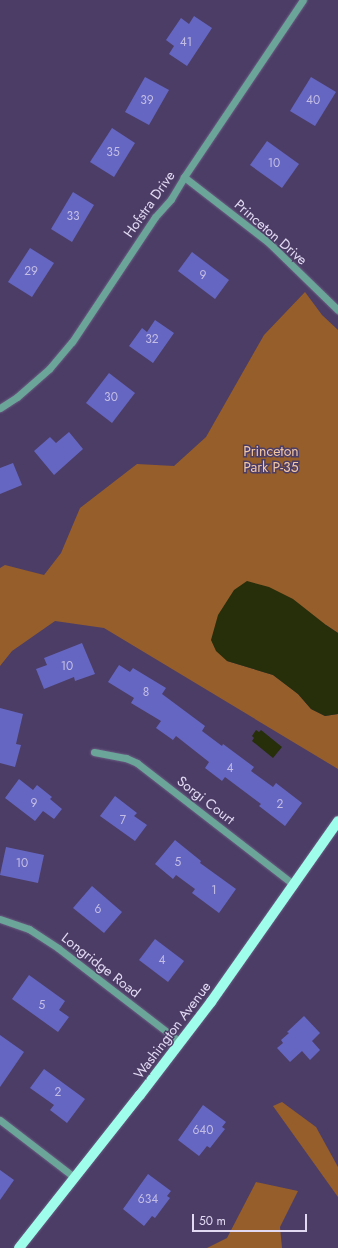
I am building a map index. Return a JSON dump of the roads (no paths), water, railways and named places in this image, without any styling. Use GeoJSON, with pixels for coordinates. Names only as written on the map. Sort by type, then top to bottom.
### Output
{"type":"FeatureCollection","features":[{"type":"Feature","properties":{"kind":"main road","name":"Washington Avenue"},"geometry":{"type":"LineString","coordinates":[[19,1248],[140,1095],[211,1002],[338,821]]}},
{"type":"Feature","properties":{"kind":"street","name":"Hofstra Drive"},"geometry":{"type":"LineString","coordinates":[[0,408],[17,397],[49,369],[72,342],[156,217],[171,199],[184,177],[303,0]]}},
{"type":"Feature","properties":{"kind":"street","name":"Princeton Drive"},"geometry":{"type":"LineString","coordinates":[[184,177],[269,243],[338,310]]}},
{"type":"Feature","properties":{"kind":"street","name":"Sorgi Court"},"geometry":{"type":"LineString","coordinates":[[94,752],[126,758],[137,763],[294,885]]}},
{"type":"Feature","properties":{"kind":"street","name":"Longridge Road"},"geometry":{"type":"LineString","coordinates":[[0,919],[30,929],[58,948],[180,1042]]}},
{"type":"Feature","properties":{"kind":"street"},"geometry":{"type":"LineString","coordinates":[[0,1120],[74,1178]]}},
{"type":"Feature","properties":{"kind":"park label","name":"Princeton Park P-35"},"geometry":{"type":"Point","coordinates":[271,460]}}]}
